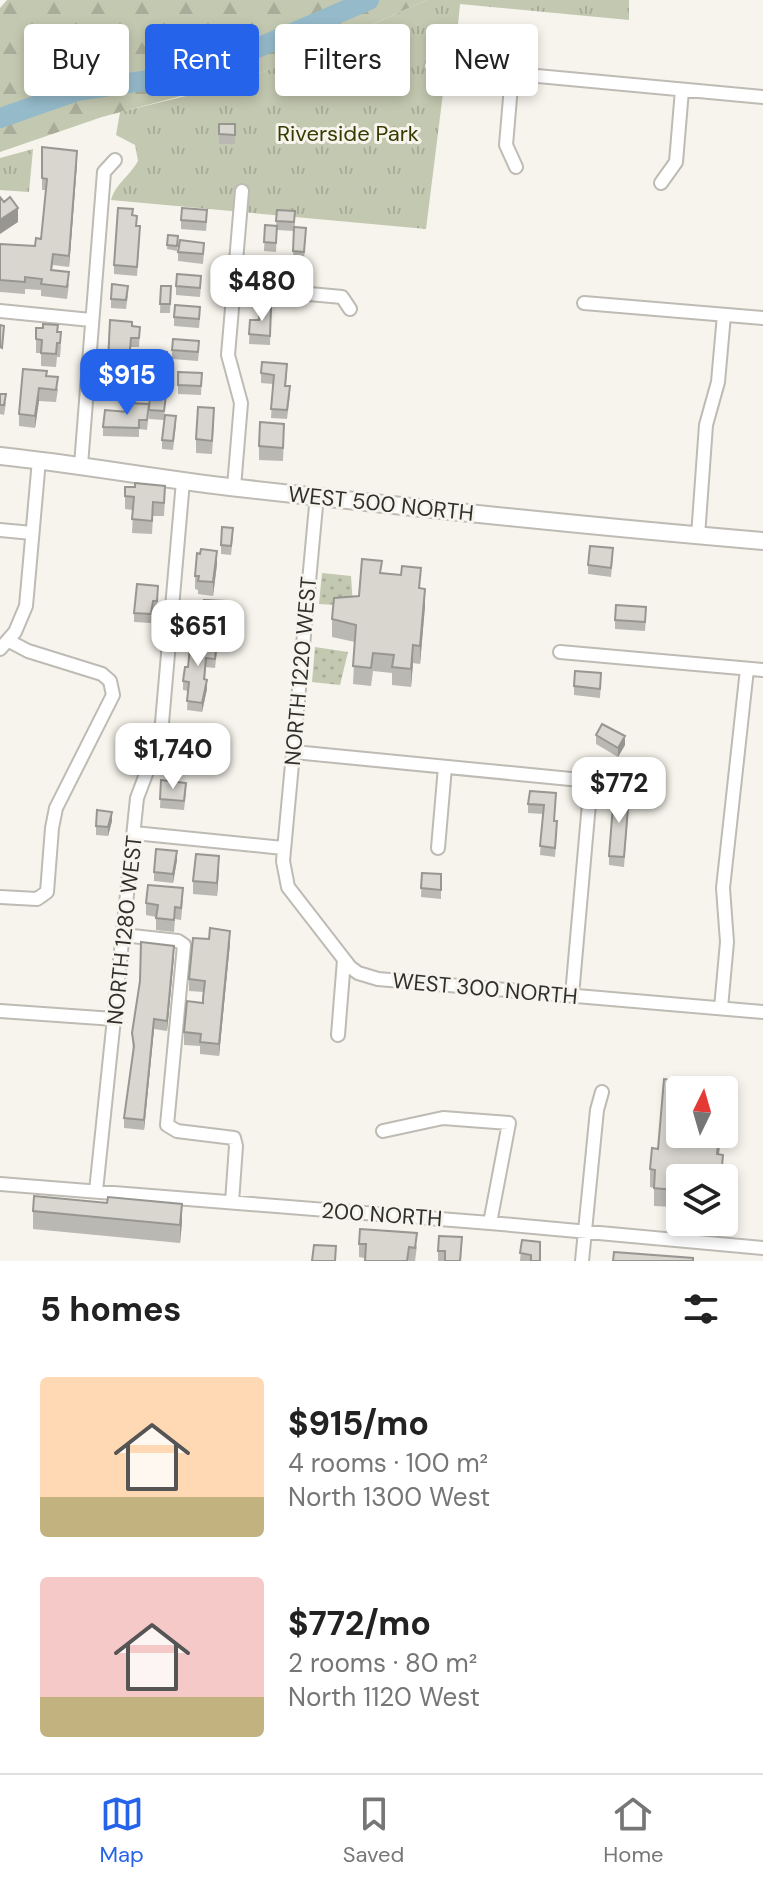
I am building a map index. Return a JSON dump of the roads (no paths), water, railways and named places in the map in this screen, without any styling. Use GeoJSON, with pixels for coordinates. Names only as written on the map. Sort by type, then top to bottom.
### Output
{"type":"FeatureCollection","features":[{"type":"Feature","properties":{"kind":"street"},"geometry":{"type":"LineString","coordinates":[[538,76],[763,97]]}},
{"type":"Feature","properties":{"kind":"street"},"geometry":{"type":"LineString","coordinates":[[661,183],[676,162],[682,90]]}},
{"type":"Feature","properties":{"kind":"street"},"geometry":{"type":"LineString","coordinates":[[510,96],[506,145],[516,167]]}},
{"type":"Feature","properties":{"kind":"street"},"geometry":{"type":"LineString","coordinates":[[81,465],[104,172],[115,160]]}},
{"type":"Feature","properties":{"kind":"street"},"geometry":{"type":"LineString","coordinates":[[234,487],[241,403],[228,355],[242,191]]}},
{"type":"Feature","properties":{"kind":"street"},"geometry":{"type":"LineString","coordinates":[[234,287],[342,297],[350,309]]}},
{"type":"Feature","properties":{"kind":"street"},"geometry":{"type":"LineString","coordinates":[[584,303],[763,318]]}},
{"type":"Feature","properties":{"kind":"street"},"geometry":{"type":"LineString","coordinates":[[0,311],[91,320]]}},
{"type":"Feature","properties":{"kind":"street"},"geometry":{"type":"LineString","coordinates":[[698,536],[706,425],[718,382],[724,315]]}},
{"type":"Feature","properties":{"kind":"street","name":"WEST 500 NORTH"},"geometry":{"type":"LineString","coordinates":[[0,456],[234,487],[763,541]]}},
{"type":"Feature","properties":{"kind":"street"},"geometry":{"type":"LineString","coordinates":[[39,460],[26,606],[22,620],[4,645],[102,674],[112,688],[111,702],[56,808],[47,892]]}},
{"type":"Feature","properties":{"kind":"street","name":"NORTH 1280 WEST"},"geometry":{"type":"LineString","coordinates":[[96,1191],[137,798],[162,723],[183,481]]}},
{"type":"Feature","properties":{"kind":"street","name":"NORTH 1220 WEST"},"geometry":{"type":"LineString","coordinates":[[283,848],[317,495]]}},
{"type":"Feature","properties":{"kind":"street"},"geometry":{"type":"LineString","coordinates":[[0,530],[32,533]]}},
{"type":"Feature","properties":{"kind":"street"},"geometry":{"type":"LineString","coordinates":[[560,652],[763,670]]}},
{"type":"Feature","properties":{"kind":"street"},"geometry":{"type":"LineString","coordinates":[[721,1008],[727,942],[723,888],[747,669]]}},
{"type":"Feature","properties":{"kind":"street"},"geometry":{"type":"LineString","coordinates":[[294,752],[591,781],[572,995]]}},
{"type":"Feature","properties":{"kind":"street"},"geometry":{"type":"LineString","coordinates":[[438,848],[445,767]]}},
{"type":"Feature","properties":{"kind":"street"},"geometry":{"type":"LineString","coordinates":[[134,833],[283,848]]}},
{"type":"Feature","properties":{"kind":"street","name":"WEST 300 NORTH"},"geometry":{"type":"LineString","coordinates":[[283,848],[288,887],[344,960],[358,973],[378,979],[763,1012]]}},
{"type":"Feature","properties":{"kind":"street"},"geometry":{"type":"LineString","coordinates":[[0,897],[37,899],[47,892],[61,893]]}},
{"type":"Feature","properties":{"kind":"street"},"geometry":{"type":"LineString","coordinates":[[123,935],[178,941],[184,945],[167,1125],[177,1131],[234,1138],[232,1202]]}},
{"type":"Feature","properties":{"kind":"street"},"geometry":{"type":"LineString","coordinates":[[338,1035],[344,960]]}},
{"type":"Feature","properties":{"kind":"street"},"geometry":{"type":"LineString","coordinates":[[0,1011],[114,1019]]}},
{"type":"Feature","properties":{"kind":"street"},"geometry":{"type":"LineString","coordinates":[[582,1261],[597,1110],[602,1092]]}},
{"type":"Feature","properties":{"kind":"street"},"geometry":{"type":"LineString","coordinates":[[383,1131],[443,1118],[509,1123],[490,1223]]}},
{"type":"Feature","properties":{"kind":"street","name":"200 NORTH"},"geometry":{"type":"LineString","coordinates":[[0,1184],[763,1248]]}},
{"type":"Feature","properties":{"kind":"waterway"},"geometry":{"type":"LineString","coordinates":[[0,118],[77,91],[201,72],[369,0]]}},
{"type":"Feature","properties":{"kind":"park label","name":"Riverside Park"},"geometry":{"type":"Point","coordinates":[348,133]}}]}
